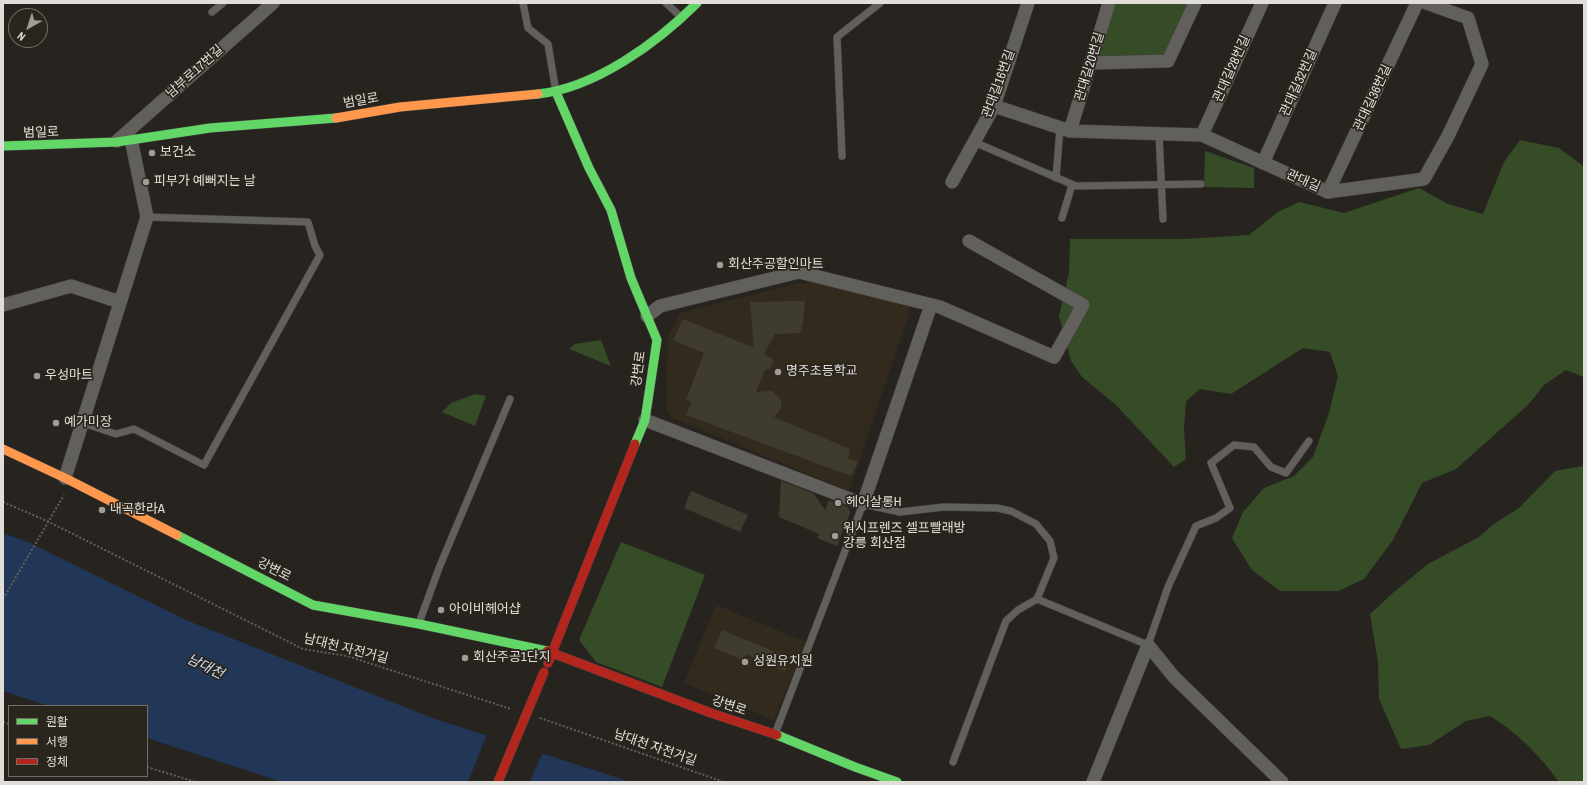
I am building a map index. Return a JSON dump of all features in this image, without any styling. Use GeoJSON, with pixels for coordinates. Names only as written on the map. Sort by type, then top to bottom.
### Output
{"type":"FeatureCollection","features":[{"type":"Feature","properties":{"kind":"street","name":"남부로17번길"},"geometry":{"type":"LineString","coordinates":[[117,142],[273,3]]}},
{"type":"Feature","properties":{"kind":"street","name":"범일로"},"geometry":{"type":"LineString","coordinates":[[3,146],[117,142],[210,128],[328,119],[400,107],[556,92],[598,77],[634,54],[682,18],[696,3]]}},
{"type":"Feature","properties":{"kind":"street","name":"관대길16번길"},"geometry":{"type":"LineString","coordinates":[[952,182],[994,106],[1028,3]]}},
{"type":"Feature","properties":{"kind":"street","name":"관대길20번길"},"geometry":{"type":"LineString","coordinates":[[1065,129],[1091,63],[1109,3]]}},
{"type":"Feature","properties":{"kind":"street"},"geometry":{"type":"LineString","coordinates":[[1091,63],[1168,60],[1195,3]]}},
{"type":"Feature","properties":{"kind":"street","name":"관대길28번길"},"geometry":{"type":"LineString","coordinates":[[1202,136],[1262,3]]}},
{"type":"Feature","properties":{"kind":"street","name":"관대길32번길"},"geometry":{"type":"LineString","coordinates":[[1262,163],[1335,3]]}},
{"type":"Feature","properties":{"kind":"street","name":"관대길36번길"},"geometry":{"type":"LineString","coordinates":[[1328,192],[1417,3]]}},
{"type":"Feature","properties":{"kind":"street","name":"관대길"},"geometry":{"type":"LineString","coordinates":[[994,106],[1065,129],[1202,136],[1328,192],[1424,179],[1448,136],[1482,64],[1468,18],[1426,3]]}},
{"type":"Feature","properties":{"kind":"street","name":"강변로"},"geometry":{"type":"LineString","coordinates":[[498,782],[544,672],[554,652],[645,420],[657,340],[631,278],[611,210],[589,168],[556,92]]}},
{"type":"Feature","properties":{"kind":"street"},"geometry":{"type":"LineString","coordinates":[[69,480],[83,424],[147,217],[131,139]]}},
{"type":"Feature","properties":{"kind":"street"},"geometry":{"type":"LineString","coordinates":[[647,316],[660,306],[799,272],[931,304],[1054,357],[1083,305],[969,241]]}},
{"type":"Feature","properties":{"kind":"street"},"geometry":{"type":"LineString","coordinates":[[3,305],[71,286],[120,302]]}},
{"type":"Feature","properties":{"kind":"street"},"geometry":{"type":"LineString","coordinates":[[645,420],[863,504],[931,304]]}},
{"type":"Feature","properties":{"kind":"street","name":"강변로"},"geometry":{"type":"LineString","coordinates":[[3,449],[69,480],[313,605],[419,624],[554,652],[710,714],[775,734],[855,767],[897,782]]}},
{"type":"Feature","properties":{"kind":"street"},"geometry":{"type":"LineString","coordinates":[[1093,782],[1148,645],[1174,677],[1282,782]]}},
{"type":"Feature","properties":{"kind":"lane"},"geometry":{"type":"LineString","coordinates":[[212,12],[223,3]]}},
{"type":"Feature","properties":{"kind":"lane"},"geometry":{"type":"LineString","coordinates":[[523,3],[528,28],[548,44],[556,92]]}},
{"type":"Feature","properties":{"kind":"lane"},"geometry":{"type":"LineString","coordinates":[[666,3],[682,18]]}},
{"type":"Feature","properties":{"kind":"lane"},"geometry":{"type":"LineString","coordinates":[[842,156],[837,37],[880,3]]}},
{"type":"Feature","properties":{"kind":"lane"},"geometry":{"type":"LineString","coordinates":[[1056,178],[1065,129]]}},
{"type":"Feature","properties":{"kind":"lane"},"geometry":{"type":"LineString","coordinates":[[1159,134],[1163,219]]}},
{"type":"Feature","properties":{"kind":"lane"},"geometry":{"type":"LineString","coordinates":[[974,142],[1076,186],[1201,184]]}},
{"type":"Feature","properties":{"kind":"lane"},"geometry":{"type":"LineString","coordinates":[[1062,218],[1072,185]]}},
{"type":"Feature","properties":{"kind":"lane"},"geometry":{"type":"LineString","coordinates":[[83,424],[116,434],[134,429],[204,465],[320,255],[314,246],[308,222],[147,217]]}},
{"type":"Feature","properties":{"kind":"lane"},"geometry":{"type":"LineString","coordinates":[[419,624],[439,568],[510,399]]}},
{"type":"Feature","properties":{"kind":"lane"},"geometry":{"type":"LineString","coordinates":[[1037,599],[1148,645],[1168,587],[1196,526],[1216,518],[1230,508],[1211,463],[1234,445],[1254,447],[1271,467],[1286,473],[1309,441]]}},
{"type":"Feature","properties":{"kind":"lane"},"geometry":{"type":"LineString","coordinates":[[775,734],[863,504],[900,512],[944,507],[997,508],[1011,510],[1036,524],[1050,541],[1054,558],[1037,599],[1018,610],[1006,621],[953,762]]}},
{"type":"Feature","properties":{"kind":"path"},"geometry":{"type":"LineString","coordinates":[[3,599],[69,480]]}},
{"type":"Feature","properties":{"kind":"path","name":"남대천 자전거길"},"geometry":{"type":"LineString","coordinates":[[3,502],[47,521],[303,649],[347,656],[518,711]]}},
{"type":"Feature","properties":{"kind":"path","name":"남대천 자전거길"},"geometry":{"type":"LineString","coordinates":[[540,718],[724,782]]}},
{"type":"Feature","properties":{"kind":"path"},"geometry":{"type":"LineString","coordinates":[[148,767],[196,782]]}},
{"type":"Feature","properties":{"kind":"shaded area","name":"명주초등학교"},"geometry":{"type":"Polygon","coordinates":[[[819,282],[902,298],[910,310],[849,491],[673,418],[666,409],[668,336],[680,313],[794,284],[819,282]]]}},
{"type":"Feature","properties":{"kind":"shaded area","name":"성원유치원"},"geometry":{"type":"Polygon","coordinates":[[[716,605],[806,642],[774,720],[684,683],[716,605]]]}},
{"type":"Feature","properties":{"kind":"green space"},"geometry":{"type":"Polygon","coordinates":[[[1109,3],[1195,3],[1168,61],[1091,63],[1109,3]]]}},
{"type":"Feature","properties":{"kind":"green space"},"geometry":{"type":"Polygon","coordinates":[[[1520,140],[1559,148],[1583,166],[1584,377],[1566,370],[1544,385],[1528,405],[1456,469],[1422,483],[1393,540],[1364,579],[1338,591],[1280,591],[1252,570],[1232,538],[1243,512],[1264,488],[1294,476],[1313,457],[1329,413],[1338,376],[1330,352],[1303,348],[1231,394],[1200,389],[1186,401],[1184,429],[1186,459],[1174,467],[1116,405],[1082,377],[1071,361],[1059,316],[1069,273],[1070,239],[1185,239],[1249,235],[1278,212],[1299,202],[1344,213],[1419,188],[1448,204],[1483,214],[1504,162],[1520,140]]]}},
{"type":"Feature","properties":{"kind":"green space"},"geometry":{"type":"Polygon","coordinates":[[[1205,151],[1254,168],[1254,188],[1204,187],[1205,151]]]}},
{"type":"Feature","properties":{"kind":"green space"},"geometry":{"type":"Polygon","coordinates":[[[601,340],[611,366],[569,349],[575,344],[601,340]]]}},
{"type":"Feature","properties":{"kind":"green space"},"geometry":{"type":"Polygon","coordinates":[[[475,394],[486,396],[475,426],[442,412],[451,403],[475,394]]]}},
{"type":"Feature","properties":{"kind":"green space"},"geometry":{"type":"Polygon","coordinates":[[[1582,466],[1584,468],[1584,782],[1559,782],[1544,763],[1519,737],[1490,716],[1466,721],[1429,745],[1401,749],[1379,699],[1378,662],[1370,614],[1428,564],[1479,537],[1495,523],[1519,508],[1555,471],[1582,466]]]}},
{"type":"Feature","properties":{"kind":"green space"},"geometry":{"type":"Polygon","coordinates":[[[621,542],[705,575],[662,687],[596,662],[579,640],[621,542]]]}},
{"type":"Feature","properties":{"kind":"water","name":"남대천"},"geometry":{"type":"Polygon","coordinates":[[[3,533],[30,543],[186,620],[432,718],[631,782],[282,782],[148,738],[148,705],[46,705],[3,691],[3,533]]]}},
{"type":"Feature","properties":{"kind":"pier"},"geometry":{"type":"Polygon","coordinates":[[[487,734],[543,751],[530,782],[468,782],[487,734]]]}},
{"type":"Feature","properties":{"kind":"building"},"geometry":{"type":"Polygon","coordinates":[[[805,301],[803,322],[800,333],[775,334],[764,354],[774,360],[770,369],[765,370],[756,392],[772,391],[781,400],[781,409],[774,417],[850,449],[848,458],[858,462],[851,476],[686,415],[692,402],[686,400],[704,353],[673,340],[683,319],[754,348],[750,302],[805,301]]]}},
{"type":"Feature","properties":{"kind":"building"},"geometry":{"type":"Polygon","coordinates":[[[781,481],[813,493],[825,510],[829,500],[848,507],[850,513],[837,546],[817,538],[819,534],[779,517],[781,481]]]}},
{"type":"Feature","properties":{"kind":"building"},"geometry":{"type":"Polygon","coordinates":[[[691,491],[748,515],[740,532],[684,508],[691,491]]]}},
{"type":"Feature","properties":{"kind":"building"},"geometry":{"type":"Polygon","coordinates":[[[722,630],[790,658],[785,671],[746,654],[743,660],[714,648],[722,630]]]}},
{"type":"Feature","properties":{"kind":"traffic: fast"},"geometry":{"type":"LineString","coordinates":[[538,94],[560,90],[581,83],[624,61],[663,33],[697,3]]}},
{"type":"Feature","properties":{"kind":"traffic: fast"},"geometry":{"type":"LineString","coordinates":[[556,92],[589,168],[611,210],[631,278],[657,340],[645,420],[635,444]]}},
{"type":"Feature","properties":{"kind":"traffic: fast"},"geometry":{"type":"LineString","coordinates":[[3,146],[117,142],[210,128],[336,118]]}},
{"type":"Feature","properties":{"kind":"traffic: fast"},"geometry":{"type":"LineString","coordinates":[[177,535],[313,605],[419,624],[547,651]]}},
{"type":"Feature","properties":{"kind":"traffic: fast"},"geometry":{"type":"LineString","coordinates":[[777,735],[855,767],[897,782]]}},
{"type":"Feature","properties":{"kind":"traffic: slow"},"geometry":{"type":"LineString","coordinates":[[336,118],[400,107],[538,94]]}},
{"type":"Feature","properties":{"kind":"traffic: slow"},"geometry":{"type":"LineString","coordinates":[[3,449],[65,478],[177,535]]}},
{"type":"Feature","properties":{"kind":"traffic: jam"},"geometry":{"type":"LineString","coordinates":[[548,663],[635,444]]}},
{"type":"Feature","properties":{"kind":"traffic: jam"},"geometry":{"type":"LineString","coordinates":[[547,651],[711,713],[777,735]]}},
{"type":"Feature","properties":{"kind":"traffic: jam"},"geometry":{"type":"LineString","coordinates":[[498,782],[544,672]]}},
{"type":"Feature","properties":{"kind":"place","name":"보건소"},"geometry":{"type":"Point","coordinates":[152,153]}},
{"type":"Feature","properties":{"kind":"place","name":"피부가 예뻐지는 날"},"geometry":{"type":"Point","coordinates":[146,182]}},
{"type":"Feature","properties":{"kind":"place","name":"회산주공할인마트"},"geometry":{"type":"Point","coordinates":[720,265]}},
{"type":"Feature","properties":{"kind":"place","name":"명주초등학교"},"geometry":{"type":"Point","coordinates":[778,372]}},
{"type":"Feature","properties":{"kind":"place","name":"우성마트"},"geometry":{"type":"Point","coordinates":[37,376]}},
{"type":"Feature","properties":{"kind":"place","name":"예가미장"},"geometry":{"type":"Point","coordinates":[56,423]}},
{"type":"Feature","properties":{"kind":"place","name":"헤어살롱H"},"geometry":{"type":"Point","coordinates":[838,503]}},
{"type":"Feature","properties":{"kind":"place","name":"내곡한라A"},"geometry":{"type":"Point","coordinates":[102,510]}},
{"type":"Feature","properties":{"kind":"place","name":"워시프렌즈 셀프빨래방 강릉 회산점"},"geometry":{"type":"Point","coordinates":[835,536]}},
{"type":"Feature","properties":{"kind":"place","name":"아이비헤어샵"},"geometry":{"type":"Point","coordinates":[441,610]}},
{"type":"Feature","properties":{"kind":"place","name":"회산주공1단지"},"geometry":{"type":"Point","coordinates":[465,658]}},
{"type":"Feature","properties":{"kind":"place","name":"성원유치원"},"geometry":{"type":"Point","coordinates":[745,662]}}]}
